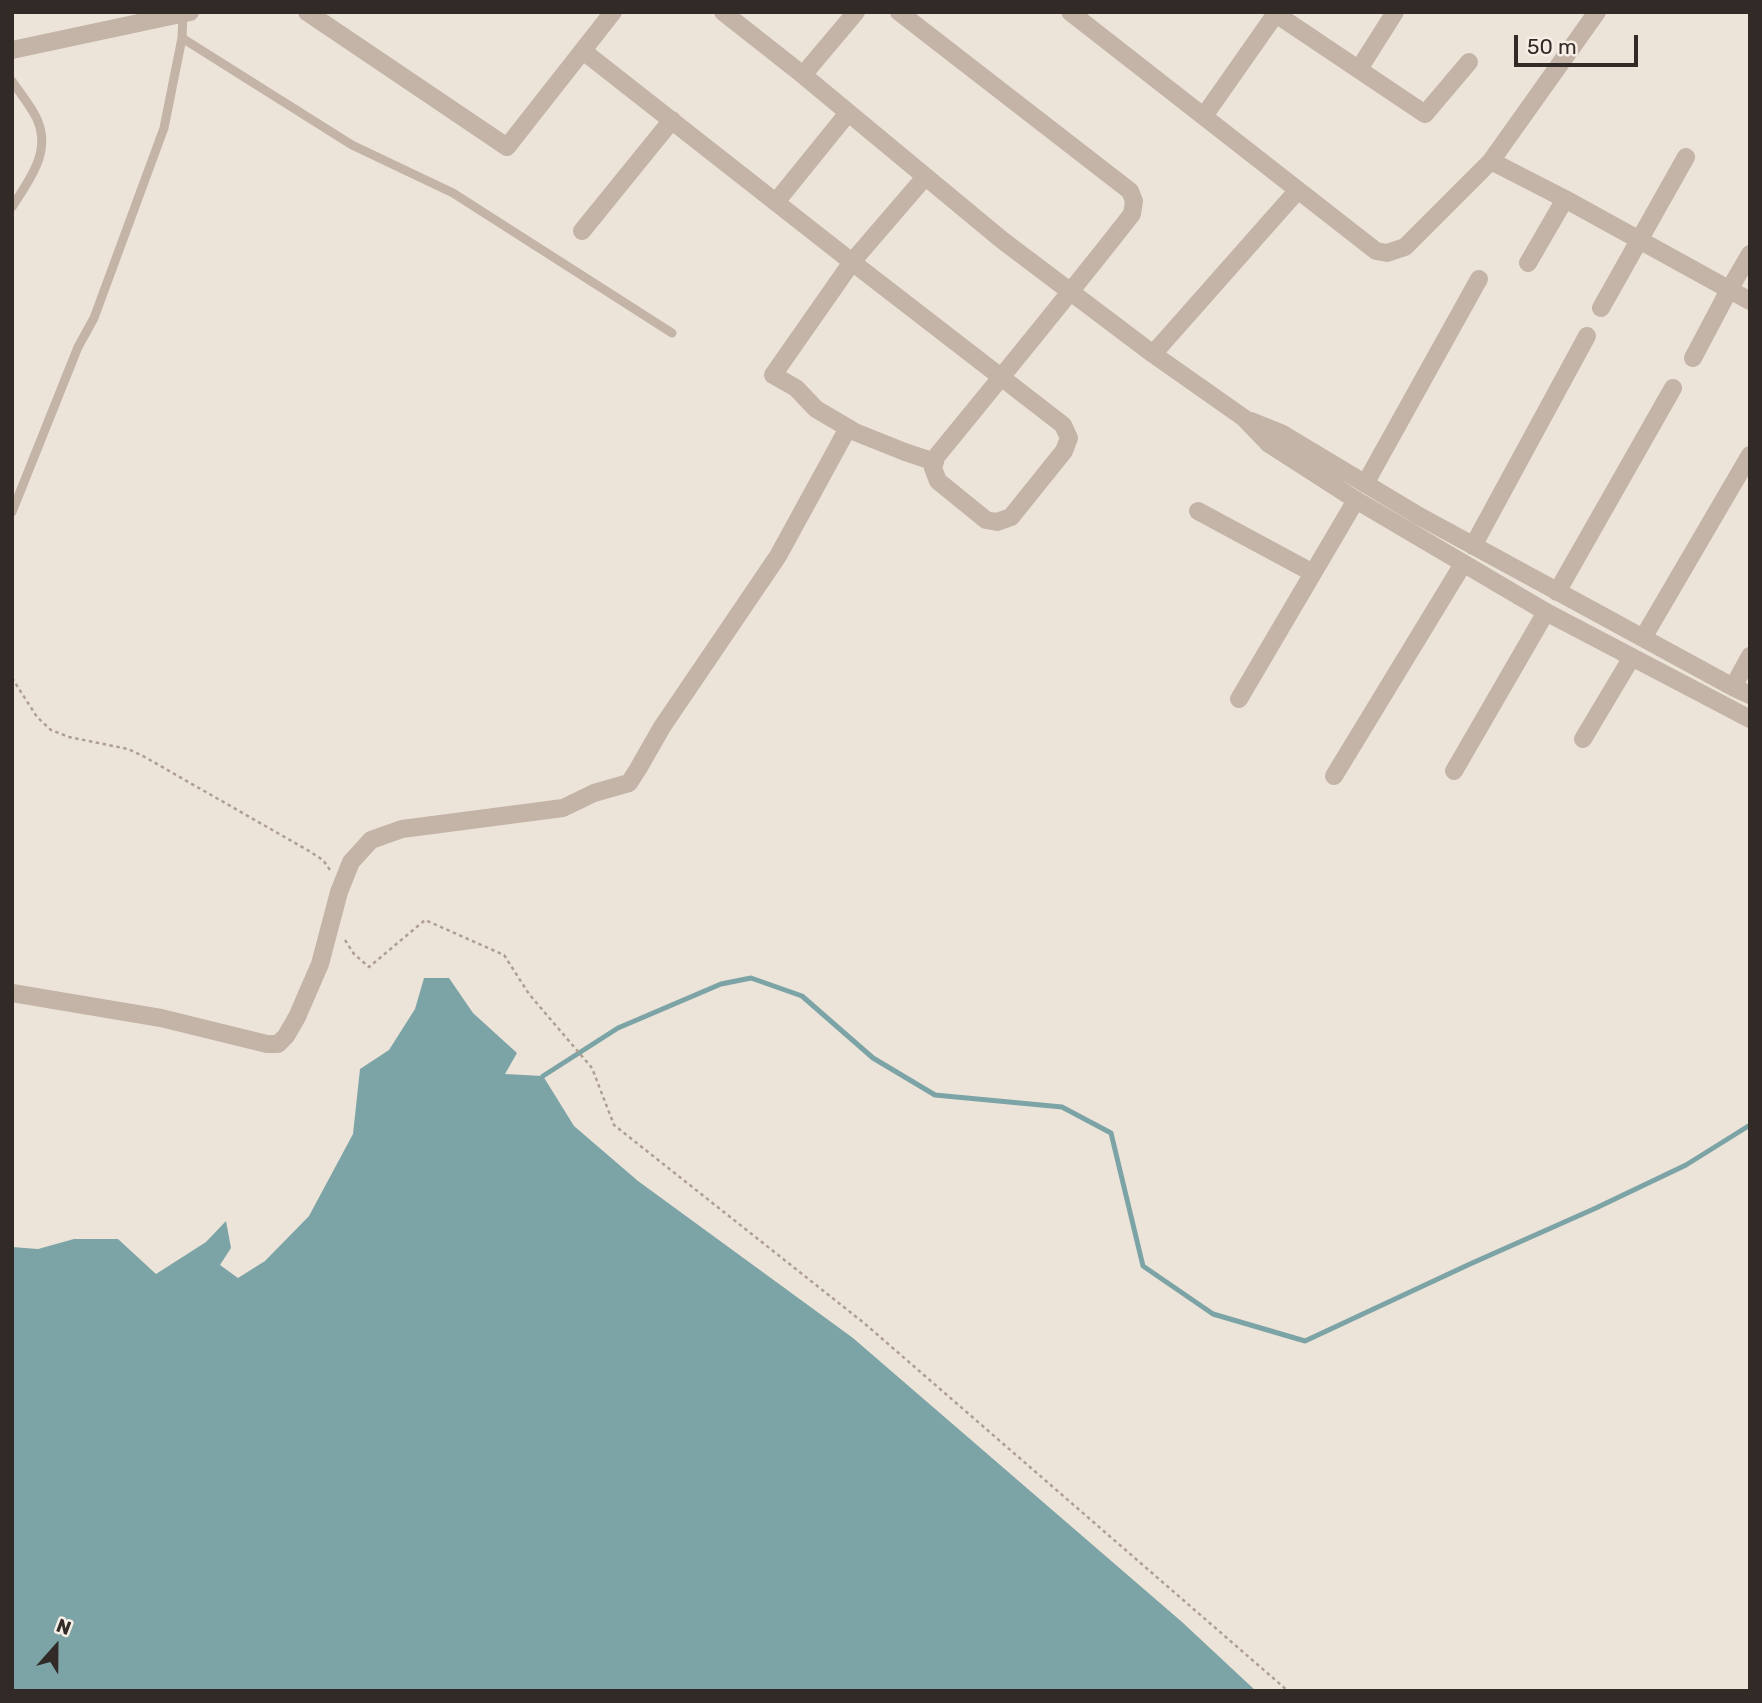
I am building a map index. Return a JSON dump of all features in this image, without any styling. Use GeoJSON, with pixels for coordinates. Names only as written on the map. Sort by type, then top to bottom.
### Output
{"type":"FeatureCollection","features":[{"type":"Feature","properties":{"kind":"street"},"geometry":{"type":"LineString","coordinates":[[307,12],[507,147],[613,12]]}},
{"type":"Feature","properties":{"kind":"street"},"geometry":{"type":"LineString","coordinates":[[723,12],[1002,240],[1153,354],[1244,418],[1269,444],[1356,500],[1546,612],[1750,719]]}},
{"type":"Feature","properties":{"kind":"street"},"geometry":{"type":"LineString","coordinates":[[803,75],[856,12]]}},
{"type":"Feature","properties":{"kind":"street"},"geometry":{"type":"LineString","coordinates":[[583,51],[852,262],[1001,378],[1063,425],[1069,438],[1064,450],[1011,517],[998,522],[986,520],[938,481],[933,468],[936,457],[1001,378],[1071,292],[1132,214],[1134,201],[1130,191],[899,12]]}},
{"type":"Feature","properties":{"kind":"street"},"geometry":{"type":"LineString","coordinates":[[1070,12],[1376,251],[1387,253],[1405,247],[1491,161],[1597,12]]}},
{"type":"Feature","properties":{"kind":"street"},"geometry":{"type":"LineString","coordinates":[[1359,69],[1395,12]]}},
{"type":"Feature","properties":{"kind":"street"},"geometry":{"type":"LineString","coordinates":[[12,50],[187,13]]}},
{"type":"Feature","properties":{"kind":"street"},"geometry":{"type":"LineString","coordinates":[[1204,116],[1275,13],[1425,114],[1469,62]]}},
{"type":"Feature","properties":{"kind":"street"},"geometry":{"type":"LineString","coordinates":[[776,202],[848,113]]}},
{"type":"Feature","properties":{"kind":"street"},"geometry":{"type":"LineString","coordinates":[[582,231],[671,120]]}},
{"type":"Feature","properties":{"kind":"street"},"geometry":{"type":"LineString","coordinates":[[1601,308],[1686,158]]}},
{"type":"Feature","properties":{"kind":"street"},"geometry":{"type":"LineString","coordinates":[[1491,161],[1750,301]]}},
{"type":"Feature","properties":{"kind":"street"},"geometry":{"type":"LineString","coordinates":[[925,177],[852,262],[773,375],[796,388],[816,409],[848,428],[934,462]]}},
{"type":"Feature","properties":{"kind":"street"},"geometry":{"type":"LineString","coordinates":[[1153,354],[1298,190]]}},
{"type":"Feature","properties":{"kind":"street"},"geometry":{"type":"LineString","coordinates":[[1528,263],[1565,199]]}},
{"type":"Feature","properties":{"kind":"street"},"geometry":{"type":"LineString","coordinates":[[1693,358],[1750,254]]}},
{"type":"Feature","properties":{"kind":"street"},"geometry":{"type":"LineString","coordinates":[[1365,484],[1479,279]]}},
{"type":"Feature","properties":{"kind":"street"},"geometry":{"type":"LineString","coordinates":[[1474,546],[1587,336]]}},
{"type":"Feature","properties":{"kind":"street"},"geometry":{"type":"LineString","coordinates":[[1557,592],[1673,388]]}},
{"type":"Feature","properties":{"kind":"street"},"geometry":{"type":"LineString","coordinates":[[1244,418],[1281,433],[1419,516],[1750,695]]}},
{"type":"Feature","properties":{"kind":"street"},"geometry":{"type":"LineString","coordinates":[[12,993],[161,1018],[267,1044],[278,1044],[297,1017],[320,964],[339,892],[351,862],[371,840],[402,829],[563,808],[594,793],[629,783],[663,727],[778,556],[848,428]]}},
{"type":"Feature","properties":{"kind":"street"},"geometry":{"type":"LineString","coordinates":[[1643,638],[1750,455]]}},
{"type":"Feature","properties":{"kind":"street"},"geometry":{"type":"LineString","coordinates":[[1238,699],[1356,500]]}},
{"type":"Feature","properties":{"kind":"street"},"geometry":{"type":"LineString","coordinates":[[1198,511],[1313,573]]}},
{"type":"Feature","properties":{"kind":"street"},"geometry":{"type":"LineString","coordinates":[[1409,532],[1419,516]]}},
{"type":"Feature","properties":{"kind":"street"},"geometry":{"type":"LineString","coordinates":[[1334,776],[1463,564]]}},
{"type":"Feature","properties":{"kind":"street"},"geometry":{"type":"LineString","coordinates":[[1454,771],[1546,612]]}},
{"type":"Feature","properties":{"kind":"street"},"geometry":{"type":"LineString","coordinates":[[1592,636],[1603,616]]}},
{"type":"Feature","properties":{"kind":"street"},"geometry":{"type":"LineString","coordinates":[[1733,687],[1750,656]]}},
{"type":"Feature","properties":{"kind":"street"},"geometry":{"type":"LineString","coordinates":[[1583,739],[1632,657]]}},
{"type":"Feature","properties":{"kind":"lane"},"geometry":{"type":"LineString","coordinates":[[12,512],[78,347],[94,318],[164,128],[187,13]]}},
{"type":"Feature","properties":{"kind":"lane"},"geometry":{"type":"LineString","coordinates":[[182,38],[352,145],[453,193],[672,333]]}},
{"type":"Feature","properties":{"kind":"lane"},"geometry":{"type":"LineString","coordinates":[[12,81],[36,117],[42,132],[36,171],[12,207]]}},
{"type":"Feature","properties":{"kind":"path"},"geometry":{"type":"LineString","coordinates":[[12,677],[37,717],[51,730],[69,737],[128,749],[143,756],[323,860],[339,885],[339,892]]}},
{"type":"Feature","properties":{"kind":"path"},"geometry":{"type":"LineString","coordinates":[[344,937],[354,954],[369,967],[425,920],[504,955],[529,993],[592,1069],[614,1125],[863,1322],[1288,1691]]}},
{"type":"Feature","properties":{"kind":"water"},"geometry":{"type":"Polygon","coordinates":[[[424,978],[449,978],[473,1013],[517,1053],[505,1074],[543,1076],[574,1126],[638,1181],[853,1338],[1182,1622],[1256,1691],[12,1691],[12,1247],[38,1249],[74,1239],[118,1239],[156,1274],[206,1242],[226,1221],[231,1248],[220,1265],[238,1278],[265,1261],[309,1216],[353,1134],[360,1069],[389,1050],[415,1009],[424,978]]]}},
{"type":"Feature","properties":{"kind":"waterway"},"geometry":{"type":"LineString","coordinates":[[543,1076],[618,1028],[721,984],[751,978],[802,996],[873,1058],[935,1095],[1062,1107],[1111,1133],[1143,1266],[1213,1314],[1305,1341],[1686,1165],[1750,1125]]}}]}
